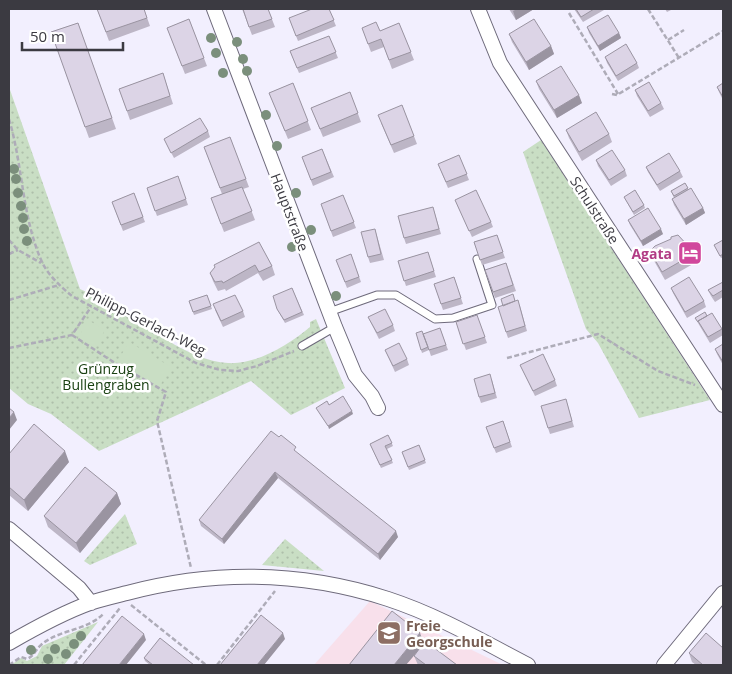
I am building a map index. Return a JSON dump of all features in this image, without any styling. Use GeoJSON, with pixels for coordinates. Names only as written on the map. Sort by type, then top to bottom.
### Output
{"type":"FeatureCollection","features":[{"type":"Feature","properties":{"kind":"street","name":"Hauptstraße"},"geometry":{"type":"LineString","coordinates":[[214,9],[355,376],[372,396],[378,408]]}},
{"type":"Feature","properties":{"kind":"street","name":"Schulstraße"},"geometry":{"type":"LineString","coordinates":[[478,9],[500,63],[705,380],[722,401]]}},
{"type":"Feature","properties":{"kind":"street"},"geometry":{"type":"LineString","coordinates":[[9,530],[79,588],[91,602]]}},
{"type":"Feature","properties":{"kind":"street"},"geometry":{"type":"LineString","coordinates":[[9,644],[54,619],[91,602],[144,589],[219,576],[284,578],[369,594],[433,617],[528,665]]}},
{"type":"Feature","properties":{"kind":"street"},"geometry":{"type":"LineString","coordinates":[[664,665],[719,598]]}},
{"type":"Feature","properties":{"kind":"lane"},"geometry":{"type":"LineString","coordinates":[[329,312],[377,295],[396,295],[435,319],[454,318],[492,305],[477,259]]}},
{"type":"Feature","properties":{"kind":"lane"},"geometry":{"type":"LineString","coordinates":[[302,346],[335,326]]}},
{"type":"Feature","properties":{"kind":"path"},"geometry":{"type":"LineString","coordinates":[[648,9],[679,58]]}},
{"type":"Feature","properties":{"kind":"path"},"geometry":{"type":"LineString","coordinates":[[569,13],[618,94]]}},
{"type":"Feature","properties":{"kind":"path"},"geometry":{"type":"LineString","coordinates":[[668,40],[684,30]]}},
{"type":"Feature","properties":{"kind":"path"},"geometry":{"type":"LineString","coordinates":[[612,94],[618,94],[723,31]]}},
{"type":"Feature","properties":{"kind":"path"},"geometry":{"type":"LineString","coordinates":[[9,119],[16,143],[32,235],[43,264]]}},
{"type":"Feature","properties":{"kind":"path"},"geometry":{"type":"LineString","coordinates":[[9,240],[18,250],[43,264]]}},
{"type":"Feature","properties":{"kind":"path"},"geometry":{"type":"LineString","coordinates":[[9,254],[18,250]]}},
{"type":"Feature","properties":{"kind":"path","name":"Philipp-Gerlach-Weg"},"geometry":{"type":"LineString","coordinates":[[43,264],[59,285],[72,296],[196,363],[220,370],[238,371],[257,366],[302,346]]}},
{"type":"Feature","properties":{"kind":"path"},"geometry":{"type":"LineString","coordinates":[[9,300],[59,285]]}},
{"type":"Feature","properties":{"kind":"path"},"geometry":{"type":"LineString","coordinates":[[9,348],[72,335],[92,306]]}},
{"type":"Feature","properties":{"kind":"path"},"geometry":{"type":"LineString","coordinates":[[507,358],[598,334],[658,371],[692,386],[705,380]]}},
{"type":"Feature","properties":{"kind":"path"},"geometry":{"type":"LineString","coordinates":[[72,335],[115,363],[166,392],[157,421],[194,580]]}},
{"type":"Feature","properties":{"kind":"path"},"geometry":{"type":"LineString","coordinates":[[217,665],[278,587]]}},
{"type":"Feature","properties":{"kind":"path"},"geometry":{"type":"LineString","coordinates":[[74,665],[126,601],[206,665]]}},
{"type":"Feature","properties":{"kind":"path"},"geometry":{"type":"LineString","coordinates":[[9,665],[21,656],[27,659],[35,655],[40,646],[97,621],[110,606]]}},
{"type":"Feature","properties":{"kind":"shaded area","name":"Freie Georgschule"},"geometry":{"type":"Polygon","coordinates":[[[370,601],[503,665],[314,665],[370,601]]]}},
{"type":"Feature","properties":{"kind":"green space","name":"Grünzug Bullengraben"},"geometry":{"type":"Polygon","coordinates":[[[9,87],[80,289],[111,304],[182,349],[213,361],[228,363],[250,361],[272,352],[302,334],[310,327],[310,322],[316,319],[345,388],[291,415],[251,381],[99,451],[51,414],[28,404],[9,388],[9,87]]]}},
{"type":"Feature","properties":{"kind":"green space"},"geometry":{"type":"Polygon","coordinates":[[[541,140],[710,400],[639,418],[598,343],[586,329],[523,152],[541,140]]]}},
{"type":"Feature","properties":{"kind":"green space"},"geometry":{"type":"Polygon","coordinates":[[[88,320],[105,330],[95,348],[78,338],[88,320]]]}},
{"type":"Feature","properties":{"kind":"green space"},"geometry":{"type":"Polygon","coordinates":[[[129,342],[171,367],[159,387],[117,362],[129,342]]]}},
{"type":"Feature","properties":{"kind":"green space"},"geometry":{"type":"Polygon","coordinates":[[[125,514],[137,544],[90,565],[84,561],[125,514]]]}},
{"type":"Feature","properties":{"kind":"green space"},"geometry":{"type":"Polygon","coordinates":[[[285,539],[324,571],[262,565],[285,539]]]}},
{"type":"Feature","properties":{"kind":"green space"},"geometry":{"type":"Polygon","coordinates":[[[98,622],[64,665],[11,665],[21,658],[27,661],[37,656],[42,646],[98,622]]]}},
{"type":"Feature","properties":{"kind":"building"},"geometry":{"type":"Polygon","coordinates":[[[97,9],[144,9],[147,18],[106,32],[97,9]]]}},
{"type":"Feature","properties":{"kind":"building"},"geometry":{"type":"Polygon","coordinates":[[[243,9],[268,9],[272,19],[249,27],[243,9]]]}},
{"type":"Feature","properties":{"kind":"building"},"geometry":{"type":"Polygon","coordinates":[[[312,9],[329,9],[334,20],[296,36],[289,18],[312,9]]]}},
{"type":"Feature","properties":{"kind":"building"},"geometry":{"type":"Polygon","coordinates":[[[576,9],[594,9],[581,17],[576,9]]]}},
{"type":"Feature","properties":{"kind":"building"},"geometry":{"type":"Polygon","coordinates":[[[608,15],[619,33],[598,46],[587,27],[608,15]]]}},
{"type":"Feature","properties":{"kind":"building"},"geometry":{"type":"Polygon","coordinates":[[[189,19],[204,58],[182,66],[167,28],[189,19]]]}},
{"type":"Feature","properties":{"kind":"building"},"geometry":{"type":"Polygon","coordinates":[[[534,19],[551,46],[526,62],[509,34],[534,19]]]}},
{"type":"Feature","properties":{"kind":"building"},"geometry":{"type":"Polygon","coordinates":[[[376,22],[380,31],[399,23],[411,52],[389,60],[381,39],[368,44],[362,28],[376,22]]]}},
{"type":"Feature","properties":{"kind":"building"},"geometry":{"type":"Polygon","coordinates":[[[78,23],[112,118],[85,127],[51,32],[78,23]]]}},
{"type":"Feature","properties":{"kind":"building"},"geometry":{"type":"Polygon","coordinates":[[[329,36],[336,52],[297,68],[290,51],[329,36]]]}},
{"type":"Feature","properties":{"kind":"building"},"geometry":{"type":"Polygon","coordinates":[[[626,44],[637,63],[616,76],[605,57],[626,44]]]}},
{"type":"Feature","properties":{"kind":"building"},"geometry":{"type":"Polygon","coordinates":[[[561,66],[579,95],[554,110],[536,81],[561,66]]]}},
{"type":"Feature","properties":{"kind":"building"},"geometry":{"type":"Polygon","coordinates":[[[163,73],[170,96],[127,111],[119,89],[163,73]]]}},
{"type":"Feature","properties":{"kind":"building"},"geometry":{"type":"Polygon","coordinates":[[[649,82],[661,103],[648,111],[635,90],[649,82]]]}},
{"type":"Feature","properties":{"kind":"building"},"geometry":{"type":"Polygon","coordinates":[[[293,83],[308,121],[285,131],[269,93],[293,83]]]}},
{"type":"Feature","properties":{"kind":"building"},"geometry":{"type":"Polygon","coordinates":[[[723,83],[723,97],[717,87],[723,83]]]}},
{"type":"Feature","properties":{"kind":"building"},"geometry":{"type":"Polygon","coordinates":[[[350,92],[358,113],[320,129],[311,108],[350,92]]]}},
{"type":"Feature","properties":{"kind":"building"},"geometry":{"type":"Polygon","coordinates":[[[402,105],[414,136],[391,145],[378,115],[402,105]]]}},
{"type":"Feature","properties":{"kind":"building"},"geometry":{"type":"Polygon","coordinates":[[[596,112],[609,134],[579,152],[566,130],[596,112]]]}},
{"type":"Feature","properties":{"kind":"building"},"geometry":{"type":"Polygon","coordinates":[[[200,118],[208,131],[171,153],[164,139],[200,118]]]}},
{"type":"Feature","properties":{"kind":"building"},"geometry":{"type":"Polygon","coordinates":[[[230,137],[246,179],[220,188],[204,147],[230,137]]]}},
{"type":"Feature","properties":{"kind":"building"},"geometry":{"type":"Polygon","coordinates":[[[322,149],[331,172],[311,180],[302,157],[322,149]]]}},
{"type":"Feature","properties":{"kind":"building"},"geometry":{"type":"Polygon","coordinates":[[[612,150],[625,170],[609,180],[596,160],[612,150]]]}},
{"type":"Feature","properties":{"kind":"building"},"geometry":{"type":"Polygon","coordinates":[[[669,153],[680,171],[657,185],[646,167],[669,153]]]}},
{"type":"Feature","properties":{"kind":"building"},"geometry":{"type":"Polygon","coordinates":[[[459,155],[467,174],[446,182],[438,164],[459,155]]]}},
{"type":"Feature","properties":{"kind":"building"},"geometry":{"type":"Polygon","coordinates":[[[178,176],[186,199],[155,211],[147,188],[178,176]]]}},
{"type":"Feature","properties":{"kind":"building"},"geometry":{"type":"Polygon","coordinates":[[[685,183],[688,188],[674,196],[671,191],[685,183]]]}},
{"type":"Feature","properties":{"kind":"building"},"geometry":{"type":"Polygon","coordinates":[[[242,187],[252,211],[221,224],[211,198],[242,187]]]}},
{"type":"Feature","properties":{"kind":"building"},"geometry":{"type":"Polygon","coordinates":[[[691,188],[703,208],[684,219],[672,199],[691,188]]]}},
{"type":"Feature","properties":{"kind":"building"},"geometry":{"type":"Polygon","coordinates":[[[476,190],[491,222],[469,231],[455,200],[476,190]]]}},
{"type":"Feature","properties":{"kind":"building"},"geometry":{"type":"Polygon","coordinates":[[[635,190],[644,205],[633,212],[624,197],[635,190]]]}},
{"type":"Feature","properties":{"kind":"building"},"geometry":{"type":"Polygon","coordinates":[[[134,193],[143,217],[121,225],[112,202],[134,193]]]}},
{"type":"Feature","properties":{"kind":"building"},"geometry":{"type":"Polygon","coordinates":[[[343,195],[354,222],[331,231],[321,204],[343,195]]]}},
{"type":"Feature","properties":{"kind":"building"},"geometry":{"type":"Polygon","coordinates":[[[433,207],[439,229],[404,238],[398,216],[433,207]]]}},
{"type":"Feature","properties":{"kind":"building"},"geometry":{"type":"Polygon","coordinates":[[[648,208],[661,229],[641,241],[628,220],[648,208]]]}},
{"type":"Feature","properties":{"kind":"building"},"geometry":{"type":"Polygon","coordinates":[[[375,229],[381,254],[368,257],[361,232],[375,229]]]}},
{"type":"Feature","properties":{"kind":"building"},"geometry":{"type":"Polygon","coordinates":[[[497,235],[503,252],[480,260],[474,242],[497,235]]]}},
{"type":"Feature","properties":{"kind":"building"},"geometry":{"type":"Polygon","coordinates":[[[678,235],[689,247],[686,248],[690,256],[662,272],[650,251],[655,246],[678,235]]]}},
{"type":"Feature","properties":{"kind":"building"},"geometry":{"type":"Polygon","coordinates":[[[723,240],[723,254],[720,256],[714,245],[723,240]]]}},
{"type":"Feature","properties":{"kind":"building"},"geometry":{"type":"Polygon","coordinates":[[[259,242],[272,266],[259,272],[255,265],[223,283],[222,281],[215,282],[210,273],[215,267],[214,265],[259,242]]]}},
{"type":"Feature","properties":{"kind":"building"},"geometry":{"type":"Polygon","coordinates":[[[428,252],[434,271],[404,281],[398,261],[428,252]]]}},
{"type":"Feature","properties":{"kind":"building"},"geometry":{"type":"Polygon","coordinates":[[[351,254],[359,277],[345,282],[336,260],[351,254]]]}},
{"type":"Feature","properties":{"kind":"building"},"geometry":{"type":"Polygon","coordinates":[[[506,263],[513,285],[493,292],[485,270],[506,263]]]}},
{"type":"Feature","properties":{"kind":"building"},"geometry":{"type":"Polygon","coordinates":[[[454,277],[461,298],[441,304],[434,284],[454,277]]]}},
{"type":"Feature","properties":{"kind":"building"},"geometry":{"type":"Polygon","coordinates":[[[689,277],[704,301],[685,312],[671,288],[689,277]]]}},
{"type":"Feature","properties":{"kind":"building"},"geometry":{"type":"Polygon","coordinates":[[[723,282],[723,290],[713,296],[708,290],[723,282]]]}},
{"type":"Feature","properties":{"kind":"building"},"geometry":{"type":"Polygon","coordinates":[[[292,288],[302,312],[284,320],[277,309],[273,296],[292,288]]]}},
{"type":"Feature","properties":{"kind":"building"},"geometry":{"type":"Polygon","coordinates":[[[513,294],[515,301],[503,306],[501,299],[513,294]]]}},
{"type":"Feature","properties":{"kind":"building"},"geometry":{"type":"Polygon","coordinates":[[[207,295],[211,306],[193,312],[189,301],[207,295]]]}},
{"type":"Feature","properties":{"kind":"building"},"geometry":{"type":"Polygon","coordinates":[[[235,295],[243,311],[221,321],[213,304],[235,295]]]}},
{"type":"Feature","properties":{"kind":"building"},"geometry":{"type":"Polygon","coordinates":[[[518,300],[525,326],[506,332],[498,307],[518,300]]]}},
{"type":"Feature","properties":{"kind":"building"},"geometry":{"type":"Polygon","coordinates":[[[385,309],[393,325],[377,333],[368,317],[385,309]]]}},
{"type":"Feature","properties":{"kind":"building"},"geometry":{"type":"Polygon","coordinates":[[[705,312],[707,316],[698,322],[695,318],[705,312]]]}},
{"type":"Feature","properties":{"kind":"building"},"geometry":{"type":"Polygon","coordinates":[[[712,313],[722,329],[708,337],[698,321],[712,313]]]}},
{"type":"Feature","properties":{"kind":"building"},"geometry":{"type":"Polygon","coordinates":[[[477,315],[485,337],[463,344],[456,322],[477,315]]]}},
{"type":"Feature","properties":{"kind":"building"},"geometry":{"type":"Polygon","coordinates":[[[440,328],[446,345],[429,350],[423,334],[440,328]]]}},
{"type":"Feature","properties":{"kind":"building"},"geometry":{"type":"Polygon","coordinates":[[[422,331],[428,347],[421,350],[416,333],[422,331]]]}},
{"type":"Feature","properties":{"kind":"building"},"geometry":{"type":"Polygon","coordinates":[[[399,343],[407,359],[393,366],[385,350],[399,343]]]}},
{"type":"Feature","properties":{"kind":"building"},"geometry":{"type":"Polygon","coordinates":[[[723,344],[723,362],[715,349],[723,344]]]}},
{"type":"Feature","properties":{"kind":"building"},"geometry":{"type":"Polygon","coordinates":[[[543,354],[555,380],[533,391],[520,365],[543,354]]]}},
{"type":"Feature","properties":{"kind":"building"},"geometry":{"type":"Polygon","coordinates":[[[490,374],[495,393],[479,397],[474,379],[490,374]]]}},
{"type":"Feature","properties":{"kind":"building"},"geometry":{"type":"Polygon","coordinates":[[[343,396],[352,411],[328,426],[316,408],[327,401],[329,405],[343,396]]]}},
{"type":"Feature","properties":{"kind":"building"},"geometry":{"type":"Polygon","coordinates":[[[566,399],[572,421],[548,428],[541,406],[566,399]]]}},
{"type":"Feature","properties":{"kind":"building"},"geometry":{"type":"Polygon","coordinates":[[[9,408],[14,412],[9,418],[9,408]]]}},
{"type":"Feature","properties":{"kind":"building"},"geometry":{"type":"Polygon","coordinates":[[[503,421],[510,442],[494,448],[486,427],[503,421]]]}},
{"type":"Feature","properties":{"kind":"building"},"geometry":{"type":"Polygon","coordinates":[[[34,424],[65,451],[24,500],[9,487],[9,454],[34,424]]]}},
{"type":"Feature","properties":{"kind":"building"},"geometry":{"type":"Polygon","coordinates":[[[271,431],[279,437],[281,435],[296,447],[294,450],[396,531],[378,554],[275,472],[222,539],[199,520],[271,431]]]}},
{"type":"Feature","properties":{"kind":"building"},"geometry":{"type":"Polygon","coordinates":[[[388,435],[392,443],[385,446],[392,460],[380,465],[370,444],[388,435]]]}},
{"type":"Feature","properties":{"kind":"building"},"geometry":{"type":"Polygon","coordinates":[[[419,445],[425,460],[408,467],[402,452],[419,445]]]}},
{"type":"Feature","properties":{"kind":"building"},"geometry":{"type":"Polygon","coordinates":[[[85,467],[117,493],[76,543],[44,516],[85,467]]]}},
{"type":"Feature","properties":{"kind":"building"},"geometry":{"type":"Polygon","coordinates":[[[392,611],[420,633],[394,665],[349,665],[392,611]]]}},
{"type":"Feature","properties":{"kind":"building"},"geometry":{"type":"Polygon","coordinates":[[[261,615],[283,633],[257,665],[220,665],[261,615]]]}},
{"type":"Feature","properties":{"kind":"building"},"geometry":{"type":"Polygon","coordinates":[[[122,616],[144,634],[119,665],[82,665],[122,616]]]}},
{"type":"Feature","properties":{"kind":"building"},"geometry":{"type":"Polygon","coordinates":[[[706,633],[723,648],[723,665],[703,665],[689,653],[706,633]]]}},
{"type":"Feature","properties":{"kind":"building"},"geometry":{"type":"Polygon","coordinates":[[[160,638],[194,665],[153,665],[144,658],[160,638]]]}},
{"type":"Feature","properties":{"kind":"building"},"geometry":{"type":"Polygon","coordinates":[[[425,641],[457,665],[426,665],[414,656],[425,641]]]}},
{"type":"Feature","properties":{"kind":"place","name":"Agata"},"geometry":{"type":"Point","coordinates":[690,253]}},
{"type":"Feature","properties":{"kind":"place","name":"Freie Georgschule"},"geometry":{"type":"Point","coordinates":[389,633]}}]}
